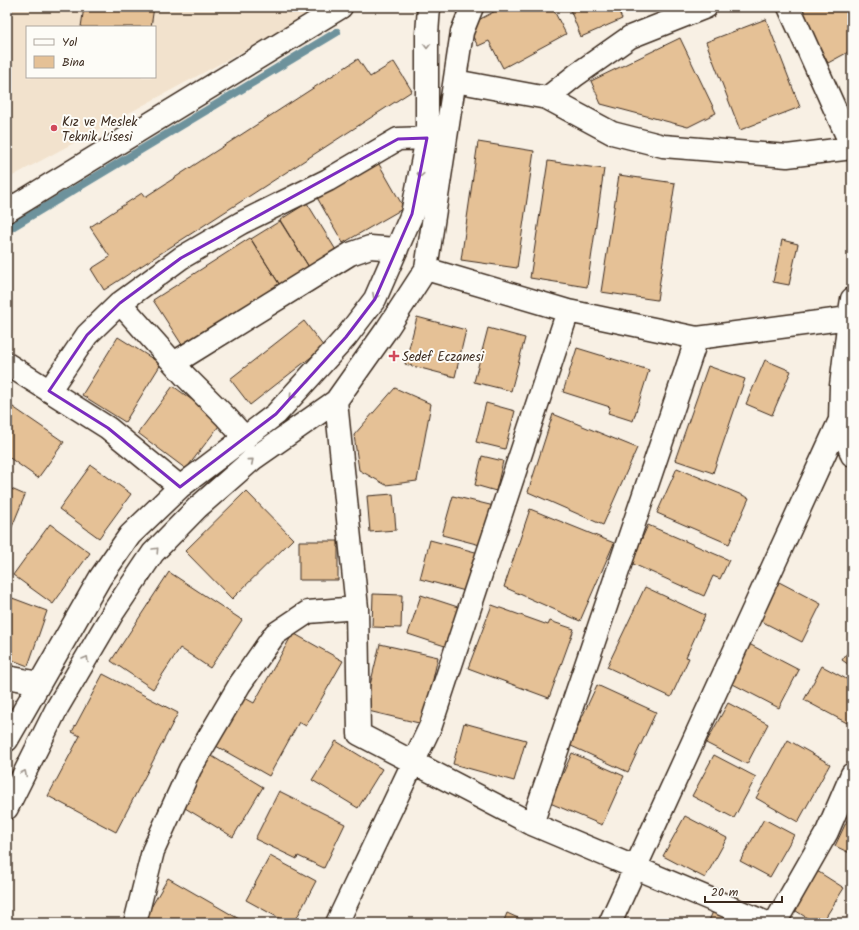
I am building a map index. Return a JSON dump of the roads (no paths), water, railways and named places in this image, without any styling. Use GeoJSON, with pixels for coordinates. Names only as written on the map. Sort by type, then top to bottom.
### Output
{"type":"FeatureCollection","features":[{"type":"Feature","properties":{"kind":"street"},"geometry":{"type":"LineString","coordinates":[[7,211],[338,7]]}},
{"type":"Feature","properties":{"kind":"street"},"geometry":{"type":"LineString","coordinates":[[7,740],[100,578],[130,535],[180,487],[276,414],[346,337],[375,299],[412,214],[427,138],[427,34],[429,7]]}},
{"type":"Feature","properties":{"kind":"street"},"geometry":{"type":"LineString","coordinates":[[7,808],[57,708],[114,611],[153,553],[197,508],[253,459],[336,401],[387,329],[426,269],[462,32],[472,7]]}},
{"type":"Feature","properties":{"kind":"street"},"geometry":{"type":"LineString","coordinates":[[547,98],[630,37],[706,7]]}},
{"type":"Feature","properties":{"kind":"street"},"geometry":{"type":"LineString","coordinates":[[454,81],[547,98],[612,132],[663,146],[786,156],[852,148],[789,7]]}},
{"type":"Feature","properties":{"kind":"street"},"geometry":{"type":"LineString","coordinates":[[49,391],[87,335],[120,303],[181,258],[242,223],[328,180],[398,139],[427,138]]}},
{"type":"Feature","properties":{"kind":"street"},"geometry":{"type":"LineString","coordinates":[[174,363],[350,254],[370,247],[397,248]]}},
{"type":"Feature","properties":{"kind":"street"},"geometry":{"type":"LineString","coordinates":[[426,269],[568,311],[697,338],[851,312],[841,386],[840,420],[852,455]]}},
{"type":"Feature","properties":{"kind":"street"},"geometry":{"type":"LineString","coordinates":[[120,303],[245,438]]}},
{"type":"Feature","properties":{"kind":"street"},"geometry":{"type":"LineString","coordinates":[[337,923],[431,725],[568,311]]}},
{"type":"Feature","properties":{"kind":"street"},"geometry":{"type":"LineString","coordinates":[[532,824],[697,338]]}},
{"type":"Feature","properties":{"kind":"street"},"geometry":{"type":"LineString","coordinates":[[7,364],[108,428],[180,487]]}},
{"type":"Feature","properties":{"kind":"street"},"geometry":{"type":"LineString","coordinates":[[336,401],[357,608],[359,734],[532,824],[767,923]]}},
{"type":"Feature","properties":{"kind":"street"},"geometry":{"type":"LineString","coordinates":[[610,923],[840,420]]}},
{"type":"Feature","properties":{"kind":"street"},"geometry":{"type":"LineString","coordinates":[[135,923],[153,851],[190,769],[240,684],[276,634],[308,612],[357,608]]}},
{"type":"Feature","properties":{"kind":"street"},"geometry":{"type":"LineString","coordinates":[[7,677],[39,683]]}},
{"type":"Feature","properties":{"kind":"street"},"geometry":{"type":"LineString","coordinates":[[775,923],[828,832],[852,774]]}},
{"type":"Feature","properties":{"kind":"waterway"},"geometry":{"type":"LineString","coordinates":[[7,230],[337,32]]}},
{"type":"Feature","properties":{"kind":"place","name":"Kız ve Meslek Teknik Lisesi"},"geometry":{"type":"Point","coordinates":[54,128]}},
{"type":"Feature","properties":{"kind":"place","name":"Sedef Eczanesi"},"geometry":{"type":"Point","coordinates":[394,356]}}]}
